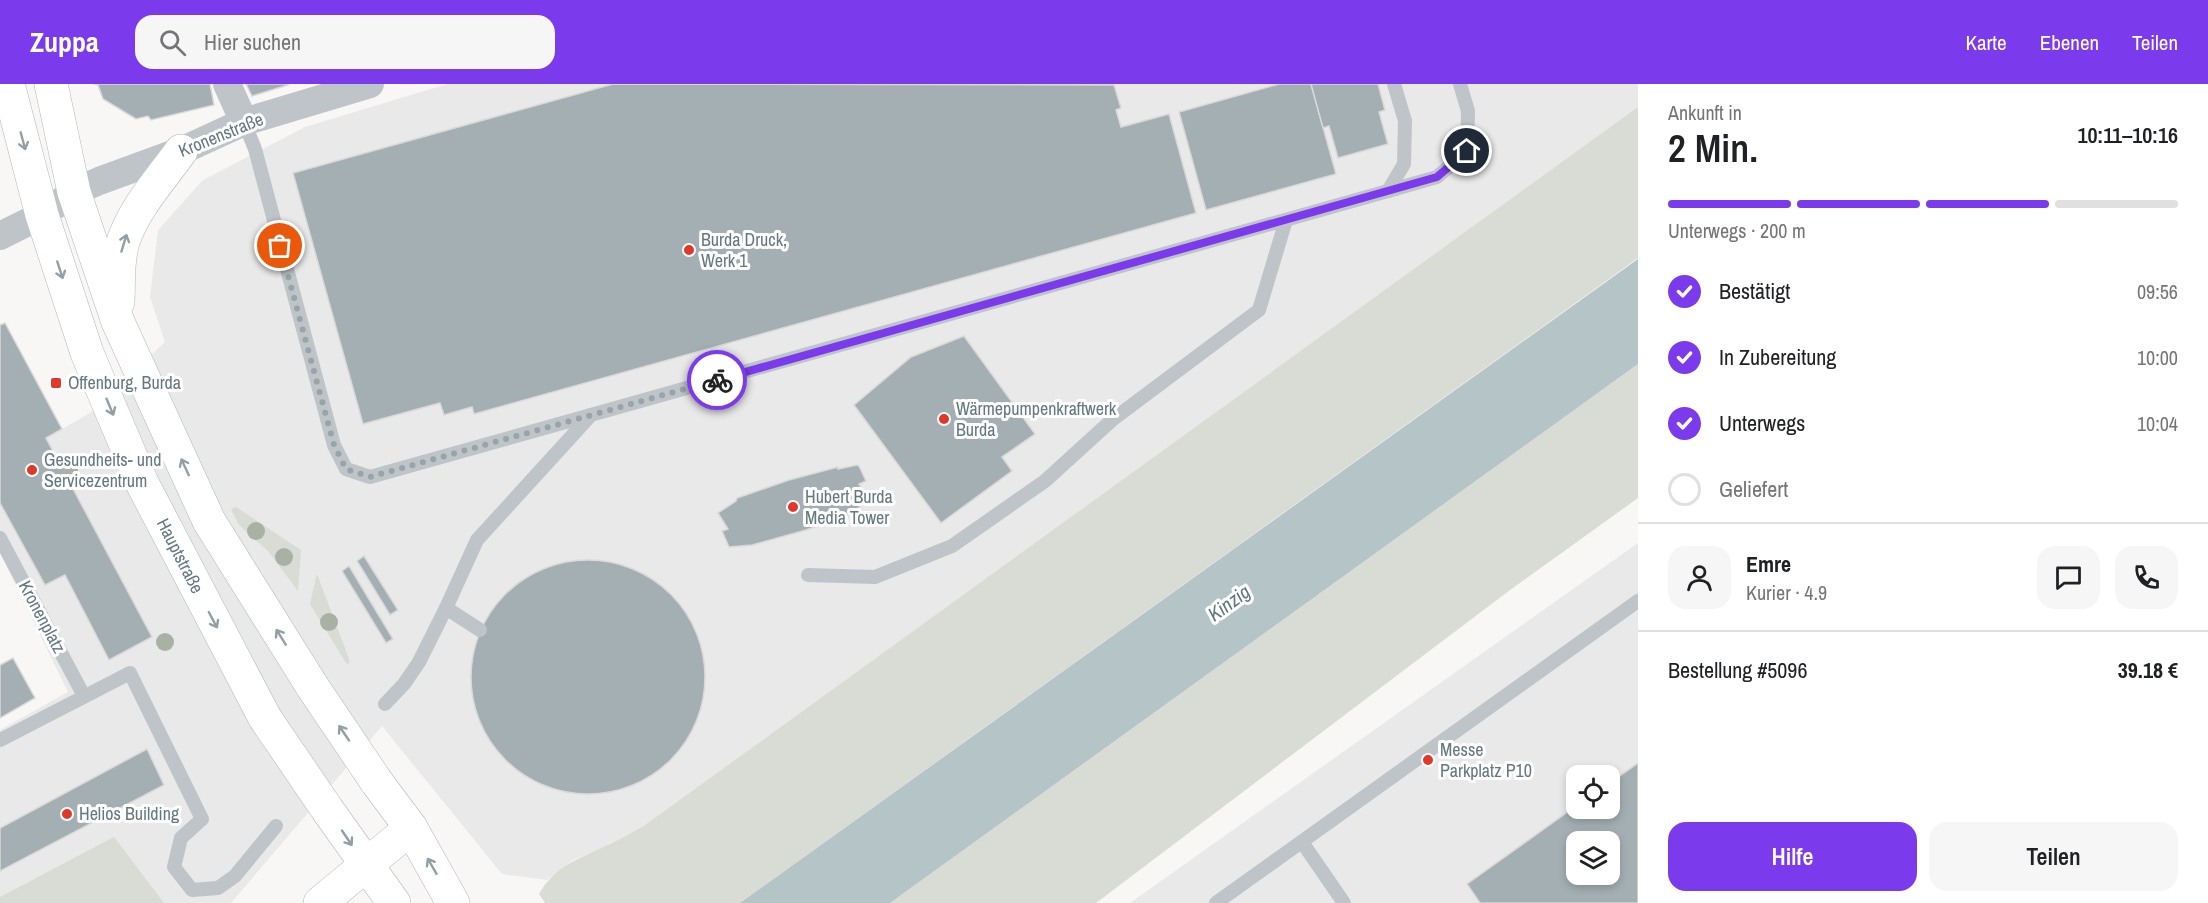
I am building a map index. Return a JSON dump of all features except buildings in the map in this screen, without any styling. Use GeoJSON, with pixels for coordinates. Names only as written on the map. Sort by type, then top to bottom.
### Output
{"type":"FeatureCollection","features":[{"type":"Feature","properties":{"kind":"main road","name":"Hauptstraße"},"geometry":{"type":"LineString","coordinates":[[8,84],[42,215],[87,353],[142,483],[265,718],[394,903]]}},
{"type":"Feature","properties":{"kind":"main road"},"geometry":{"type":"LineString","coordinates":[[51,84],[74,192],[118,322],[209,520],[312,686],[376,781],[411,828],[453,903]]}},
{"type":"Feature","properties":{"kind":"main road"},"geometry":{"type":"LineString","coordinates":[[118,322],[120,258],[123,241],[136,212],[181,151]]}},
{"type":"Feature","properties":{"kind":"main road"},"geometry":{"type":"LineString","coordinates":[[320,903],[411,828]]}},
{"type":"Feature","properties":{"kind":"street"},"geometry":{"type":"LineString","coordinates":[[227,84],[244,122]]}},
{"type":"Feature","properties":{"kind":"street","name":"Kronenstraße"},"geometry":{"type":"LineString","coordinates":[[42,215],[74,192],[181,151],[244,122],[370,84]]}},
{"type":"Feature","properties":{"kind":"street"},"geometry":{"type":"LineString","coordinates":[[0,236],[42,215]]}},
{"type":"Feature","properties":{"kind":"lane"},"geometry":{"type":"LineString","coordinates":[[1388,191],[1404,164],[1405,122],[1394,84]]}},
{"type":"Feature","properties":{"kind":"lane"},"geometry":{"type":"LineString","coordinates":[[244,122],[255,149],[334,445],[346,469],[370,477],[1437,177],[1467,151],[1468,111],[1460,84]]}},
{"type":"Feature","properties":{"kind":"lane"},"geometry":{"type":"LineString","coordinates":[[808,575],[875,577],[886,573],[952,546],[1045,482],[1113,420],[1259,310],[1286,220]]}},
{"type":"Feature","properties":{"kind":"lane"},"geometry":{"type":"LineString","coordinates":[[385,704],[404,684],[419,662],[477,540],[592,415]]}},
{"type":"Feature","properties":{"kind":"lane","name":"Kronenplatz"},"geometry":{"type":"LineString","coordinates":[[0,538],[84,696]]}},
{"type":"Feature","properties":{"kind":"lane"},"geometry":{"type":"LineString","coordinates":[[1216,903],[1638,601]]}},
{"type":"Feature","properties":{"kind":"lane"},"geometry":{"type":"LineString","coordinates":[[446,608],[480,630]]}},
{"type":"Feature","properties":{"kind":"lane"},"geometry":{"type":"LineString","coordinates":[[0,740],[130,673],[202,819],[181,838],[174,867],[192,890],[218,888],[235,876],[276,826]]}},
{"type":"Feature","properties":{"kind":"lane"},"geometry":{"type":"LineString","coordinates":[[1302,842],[1344,903]]}},
{"type":"Feature","properties":{"kind":"shaded area"},"geometry":{"type":"Polygon","coordinates":[[[447,84],[1638,84],[1638,108],[645,825],[598,850],[573,860],[547,880],[502,874],[382,726],[231,903],[0,903],[0,730],[68,692],[0,553],[0,325],[5,323],[62,429],[90,413],[165,342],[150,297],[158,230],[203,180],[305,127],[447,84]]]}},
{"type":"Feature","properties":{"kind":"shaded area"},"geometry":{"type":"Polygon","coordinates":[[[1638,107],[1638,258],[740,903],[545,903],[539,894],[558,871],[645,825],[1638,107]]]}},
{"type":"Feature","properties":{"kind":"shaded area"},"geometry":{"type":"Polygon","coordinates":[[[1638,364],[1638,498],[1510,590],[1096,903],[890,903],[1638,364]]]}},
{"type":"Feature","properties":{"kind":"shaded area"},"geometry":{"type":"Polygon","coordinates":[[[236,507],[301,550],[298,591],[268,551],[239,525],[231,509],[236,507]]]}},
{"type":"Feature","properties":{"kind":"shaded area"},"geometry":{"type":"Polygon","coordinates":[[[1638,543],[1638,903],[1130,903],[1638,543]]]}},
{"type":"Feature","properties":{"kind":"shaded area"},"geometry":{"type":"Polygon","coordinates":[[[317,574],[349,664],[346,663],[310,604],[317,574]]]}},
{"type":"Feature","properties":{"kind":"shaded area"},"geometry":{"type":"Polygon","coordinates":[[[114,837],[164,903],[0,903],[0,897],[114,837]]]}},
{"type":"Feature","properties":{"kind":"water","name":"Kinzig"},"geometry":{"type":"Polygon","coordinates":[[[1638,259],[1638,364],[890,903],[740,903],[1638,259]]]}},
{"type":"Feature","properties":{"kind":"way so far"},"geometry":{"type":"LineString","coordinates":[[280,246],[334,445],[346,469],[370,477],[717,380]]}},
{"type":"Feature","properties":{"kind":"place","name":"Burda Druck, Werk 1"},"geometry":{"type":"Point","coordinates":[689,250]}},
{"type":"Feature","properties":{"kind":"place","name":"Offenburg, Burda"},"geometry":{"type":"Point","coordinates":[56,383]}},
{"type":"Feature","properties":{"kind":"place","name":"Wärmepumpenkraftwerk Burda"},"geometry":{"type":"Point","coordinates":[944,419]}},
{"type":"Feature","properties":{"kind":"place","name":"Gesundheits- und Servicezentrum"},"geometry":{"type":"Point","coordinates":[32,470]}},
{"type":"Feature","properties":{"kind":"place","name":"Hubert Burda Media Tower"},"geometry":{"type":"Point","coordinates":[793,507]}},
{"type":"Feature","properties":{"kind":"place","name":"Messe Parkplatz P10"},"geometry":{"type":"Point","coordinates":[1428,760]}},
{"type":"Feature","properties":{"kind":"place","name":"Helios Building"},"geometry":{"type":"Point","coordinates":[67,814]}},
{"type":"Feature","properties":{"kind":"route"},"geometry":{"type":"LineString","coordinates":[[717,380],[1437,177],[1467,151]]}}]}
